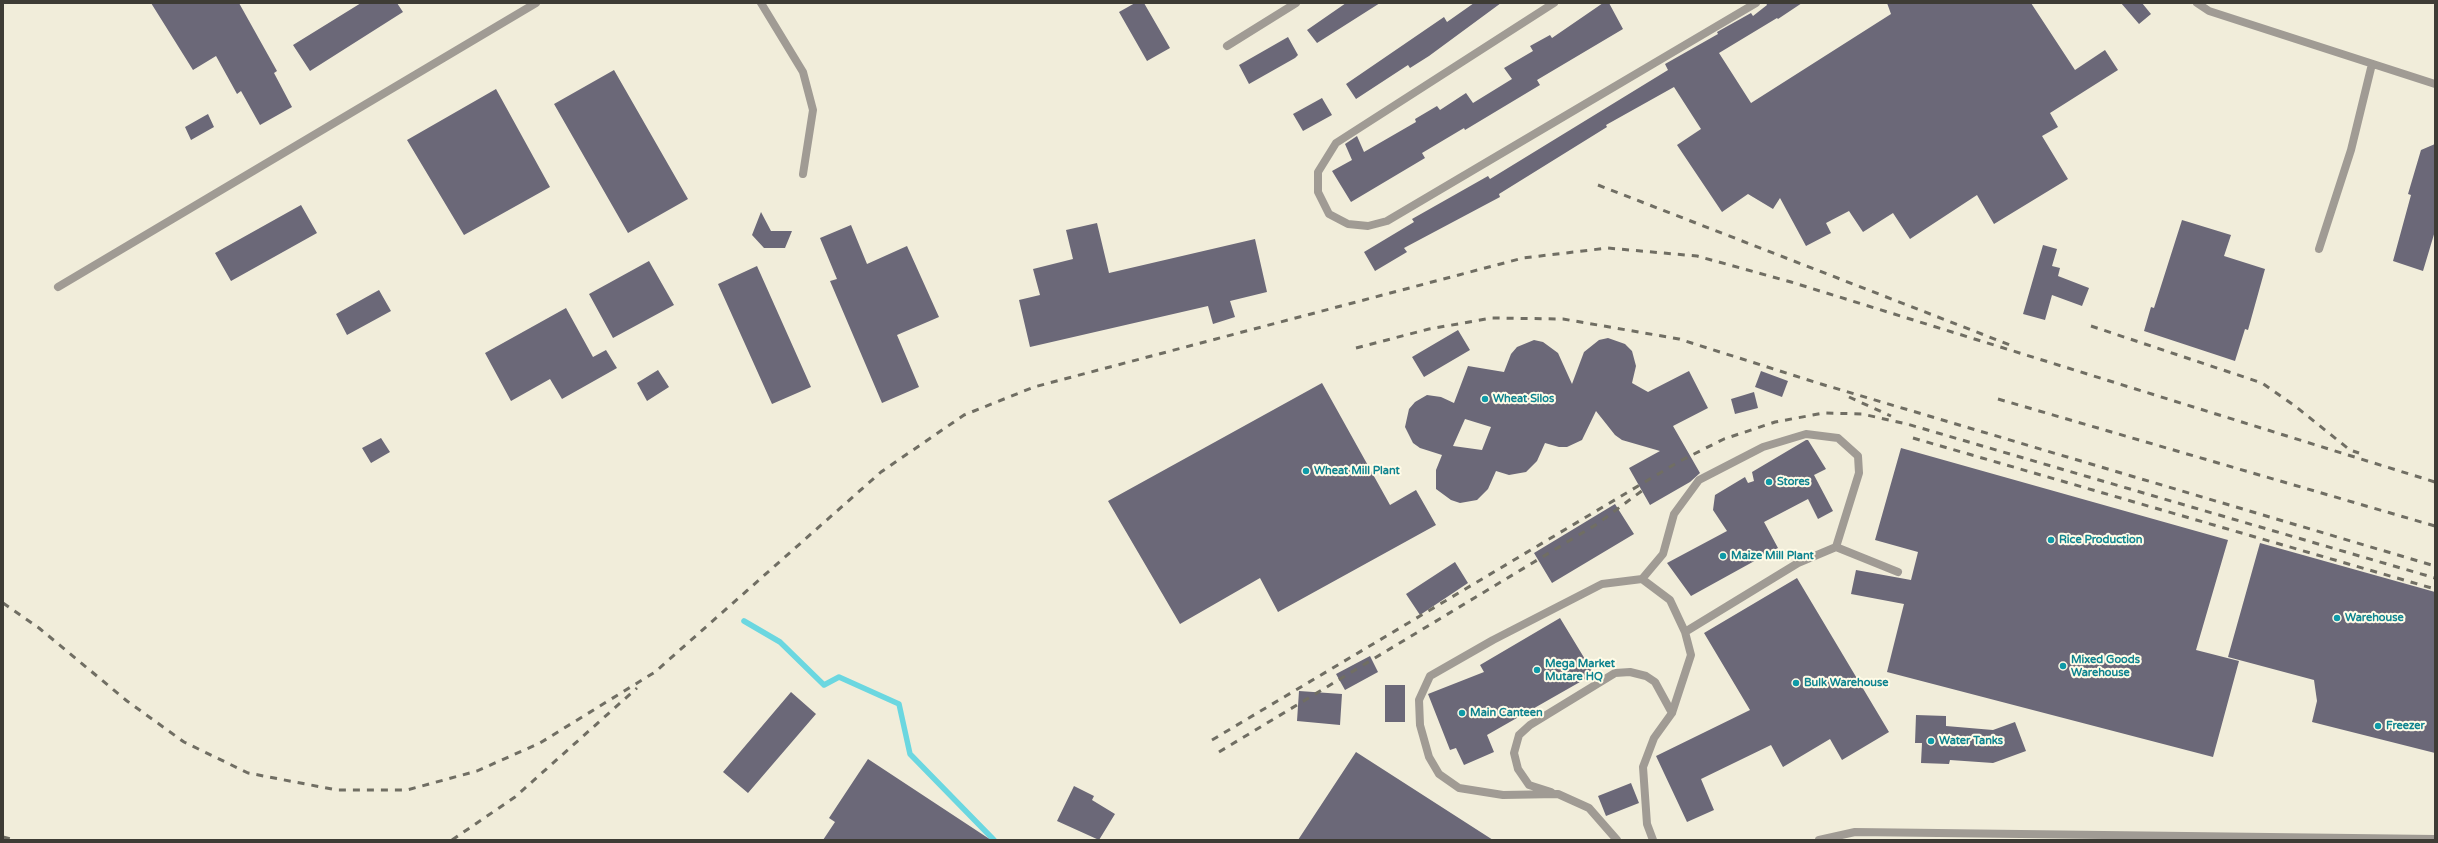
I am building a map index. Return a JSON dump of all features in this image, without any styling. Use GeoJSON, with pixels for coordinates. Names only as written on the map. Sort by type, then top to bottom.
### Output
{"type":"FeatureCollection","features":[{"type":"Feature","properties":{"kind":"street"},"geometry":{"type":"LineString","coordinates":[[58,287],[536,3]]}},
{"type":"Feature","properties":{"kind":"street"},"geometry":{"type":"LineString","coordinates":[[762,3],[803,72],[813,110],[803,174]]}},
{"type":"Feature","properties":{"kind":"street"},"geometry":{"type":"LineString","coordinates":[[1228,46],[1296,3]]}},
{"type":"Feature","properties":{"kind":"street"},"geometry":{"type":"LineString","coordinates":[[1554,3],[1336,143],[1318,172],[1318,192],[1330,214],[1348,224],[1368,226],[1387,221],[1756,3]]}},
{"type":"Feature","properties":{"kind":"street"},"geometry":{"type":"LineString","coordinates":[[2196,3],[2209,11],[2435,84]]}},
{"type":"Feature","properties":{"kind":"street"},"geometry":{"type":"LineString","coordinates":[[2319,249],[2351,150],[2372,64]]}},
{"type":"Feature","properties":{"kind":"street"},"geometry":{"type":"LineString","coordinates":[[1642,580],[1663,554],[1674,514],[1699,480],[1763,448],[1806,434],[1838,438],[1858,456],[1859,472],[1836,546]]}},
{"type":"Feature","properties":{"kind":"street"},"geometry":{"type":"LineString","coordinates":[[1685,632],[1798,563],[1836,546],[1898,572]]}},
{"type":"Feature","properties":{"kind":"street"},"geometry":{"type":"LineString","coordinates":[[1558,794],[1503,795],[1459,788],[1439,774],[1429,757],[1420,725],[1419,700],[1430,676],[1493,640],[1602,584],[1642,580],[1670,600],[1685,632],[1691,655],[1672,713],[1654,738],[1643,767],[1646,824],[1653,840]]}},
{"type":"Feature","properties":{"kind":"street"},"geometry":{"type":"LineString","coordinates":[[1617,840],[1589,808],[1558,794],[1529,785],[1518,769],[1514,753],[1519,735],[1530,725],[1616,673],[1630,672],[1646,676],[1655,682],[1672,713]]}},
{"type":"Feature","properties":{"kind":"street"},"geometry":{"type":"LineString","coordinates":[[1819,840],[1855,832],[2435,839]]}},
{"type":"Feature","properties":{"kind":"building"},"geometry":{"type":"Polygon","coordinates":[[[151,3],[239,3],[277,71],[274,73],[292,107],[260,125],[241,91],[237,94],[216,56],[193,70],[151,3]]]}},
{"type":"Feature","properties":{"kind":"building"},"geometry":{"type":"Polygon","coordinates":[[[361,3],[397,3],[403,12],[310,71],[293,45],[361,3]]]}},
{"type":"Feature","properties":{"kind":"building"},"geometry":{"type":"Polygon","coordinates":[[[1135,3],[1144,3],[1170,48],[1147,61],[1119,12],[1135,3]]]}},
{"type":"Feature","properties":{"kind":"building"},"geometry":{"type":"Polygon","coordinates":[[[1346,3],[1380,3],[1317,43],[1307,30],[1346,3]]]}},
{"type":"Feature","properties":{"kind":"building"},"geometry":{"type":"Polygon","coordinates":[[[1474,3],[1501,3],[1429,56],[1410,68],[1408,65],[1356,99],[1346,84],[1444,17],[1447,22],[1474,3]]]}},
{"type":"Feature","properties":{"kind":"building"},"geometry":{"type":"Polygon","coordinates":[[[1603,3],[1609,3],[1623,29],[1537,80],[1540,85],[1465,130],[1464,128],[1422,153],[1425,158],[1351,202],[1332,171],[1352,160],[1345,144],[1357,136],[1364,152],[1416,122],[1415,119],[1437,106],[1440,110],[1466,93],[1473,103],[1512,79],[1504,68],[1533,51],[1530,46],[1550,35],[1552,38],[1603,3]]]}},
{"type":"Feature","properties":{"kind":"building"},"geometry":{"type":"Polygon","coordinates":[[[1766,3],[1802,3],[1778,19],[1777,18],[1719,53],[1751,103],[1891,14],[1887,3],[2031,3],[2075,70],[2105,50],[2118,70],[2050,113],[2058,127],[2042,136],[2068,179],[1994,224],[1977,195],[1910,239],[1893,213],[1863,232],[1849,211],[1826,223],[1831,233],[1806,246],[1780,198],[1773,209],[1748,194],[1722,212],[1677,145],[1701,129],[1674,87],[1606,125],[1607,127],[1499,194],[1500,197],[1404,248],[1407,252],[1375,271],[1364,252],[1414,222],[1412,219],[1488,176],[1490,179],[1668,70],[1665,64],[1718,34],[1717,32],[1751,13],[1753,16],[1767,5],[1766,3]]]}},
{"type":"Feature","properties":{"kind":"building"},"geometry":{"type":"Polygon","coordinates":[[[2121,3],[2142,3],[2151,14],[2139,24],[2121,3]]]}},
{"type":"Feature","properties":{"kind":"building"},"geometry":{"type":"Polygon","coordinates":[[[1288,37],[1298,55],[1249,84],[1239,65],[1288,37]]]}},
{"type":"Feature","properties":{"kind":"building"},"geometry":{"type":"Polygon","coordinates":[[[614,70],[688,199],[628,233],[554,104],[614,70]]]}},
{"type":"Feature","properties":{"kind":"building"},"geometry":{"type":"Polygon","coordinates":[[[496,89],[550,187],[464,235],[407,140],[496,89]]]}},
{"type":"Feature","properties":{"kind":"building"},"geometry":{"type":"Polygon","coordinates":[[[1322,98],[1332,115],[1303,131],[1293,114],[1322,98]]]}},
{"type":"Feature","properties":{"kind":"building"},"geometry":{"type":"Polygon","coordinates":[[[208,114],[214,127],[191,140],[185,127],[208,114]]]}},
{"type":"Feature","properties":{"kind":"building"},"geometry":{"type":"Polygon","coordinates":[[[2435,144],[2435,231],[2423,271],[2393,261],[2411,195],[2408,194],[2421,150],[2435,144]]]}},
{"type":"Feature","properties":{"kind":"building"},"geometry":{"type":"Polygon","coordinates":[[[301,205],[317,233],[231,281],[215,253],[301,205]]]}},
{"type":"Feature","properties":{"kind":"building"},"geometry":{"type":"Polygon","coordinates":[[[761,212],[771,231],[792,231],[785,248],[764,248],[752,235],[761,212]]]}},
{"type":"Feature","properties":{"kind":"building"},"geometry":{"type":"Polygon","coordinates":[[[2182,220],[2231,235],[2224,256],[2265,269],[2248,330],[2245,329],[2235,361],[2144,331],[2151,307],[2154,308],[2182,220]]]}},
{"type":"Feature","properties":{"kind":"building"},"geometry":{"type":"Polygon","coordinates":[[[1097,223],[1109,273],[1255,239],[1267,292],[1230,301],[1235,317],[1213,324],[1208,306],[1030,347],[1019,300],[1040,295],[1033,269],[1073,259],[1066,230],[1097,223]]]}},
{"type":"Feature","properties":{"kind":"building"},"geometry":{"type":"Polygon","coordinates":[[[851,225],[867,264],[907,246],[939,317],[897,335],[919,387],[882,403],[830,281],[837,279],[820,238],[851,225]]]}},
{"type":"Feature","properties":{"kind":"building"},"geometry":{"type":"Polygon","coordinates":[[[2043,245],[2057,249],[2052,266],[2060,268],[2058,276],[2089,288],[2082,306],[2052,295],[2045,320],[2023,314],[2043,245]]]}},
{"type":"Feature","properties":{"kind":"building"},"geometry":{"type":"Polygon","coordinates":[[[649,261],[674,305],[613,338],[589,294],[649,261]]]}},
{"type":"Feature","properties":{"kind":"building"},"geometry":{"type":"Polygon","coordinates":[[[757,266],[811,387],[772,404],[718,284],[757,266]]]}},
{"type":"Feature","properties":{"kind":"building"},"geometry":{"type":"Polygon","coordinates":[[[379,290],[391,311],[347,335],[336,314],[379,290]]]}},
{"type":"Feature","properties":{"kind":"building"},"geometry":{"type":"Polygon","coordinates":[[[566,308],[593,357],[606,350],[617,368],[562,399],[550,379],[511,401],[485,353],[566,308]]]}},
{"type":"Feature","properties":{"kind":"building"},"geometry":{"type":"Polygon","coordinates":[[[1458,330],[1470,350],[1424,377],[1412,357],[1458,330]]]}},
{"type":"Feature","properties":{"kind":"building"},"geometry":{"type":"Polygon","coordinates":[[[1608,338],[1625,344],[1632,351],[1636,366],[1632,383],[1648,392],[1689,371],[1708,408],[1673,426],[1700,473],[1690,482],[1650,505],[1629,468],[1660,451],[1622,440],[1615,435],[1596,411],[1582,440],[1567,447],[1559,447],[1545,443],[1537,461],[1526,472],[1509,475],[1496,471],[1488,489],[1477,500],[1460,503],[1451,500],[1436,489],[1436,470],[1442,455],[1420,448],[1413,443],[1405,427],[1409,409],[1415,402],[1427,395],[1441,397],[1454,403],[1468,366],[1504,372],[1511,354],[1517,347],[1534,340],[1543,342],[1558,353],[1572,384],[1584,352],[1599,340],[1608,338]],[[1465,419],[1453,446],[1482,450],[1491,427],[1465,419]]]}},
{"type":"Feature","properties":{"kind":"building"},"geometry":{"type":"Polygon","coordinates":[[[658,370],[669,387],[647,401],[637,383],[658,370]]]}},
{"type":"Feature","properties":{"kind":"building"},"geometry":{"type":"Polygon","coordinates":[[[1761,371],[1788,381],[1782,397],[1755,387],[1761,371]]]}},
{"type":"Feature","properties":{"kind":"building"},"geometry":{"type":"Polygon","coordinates":[[[1322,383],[1390,505],[1416,490],[1436,525],[1278,612],[1260,578],[1180,624],[1108,501],[1322,383]]]}},
{"type":"Feature","properties":{"kind":"building"},"geometry":{"type":"Polygon","coordinates":[[[1754,392],[1758,408],[1735,414],[1731,399],[1754,392]]]}},
{"type":"Feature","properties":{"kind":"building"},"geometry":{"type":"Polygon","coordinates":[[[381,438],[390,452],[371,463],[362,448],[381,438]]]}},
{"type":"Feature","properties":{"kind":"building"},"geometry":{"type":"Polygon","coordinates":[[[1808,440],[1826,469],[1814,475],[1833,511],[1818,519],[1808,499],[1764,522],[1778,548],[1691,596],[1667,563],[1727,531],[1713,510],[1715,495],[1745,477],[1748,483],[1754,481],[1752,472],[1808,440]]]}},
{"type":"Feature","properties":{"kind":"building"},"geometry":{"type":"Polygon","coordinates":[[[1901,448],[2228,540],[2196,650],[2239,661],[2213,757],[1887,672],[1904,604],[1851,594],[1856,570],[1911,580],[1918,552],[1875,540],[1901,448]]]}},
{"type":"Feature","properties":{"kind":"building"},"geometry":{"type":"Polygon","coordinates":[[[1615,504],[1634,534],[1552,583],[1534,553],[1615,504]]]}},
{"type":"Feature","properties":{"kind":"building","name":"Warehouse"},"geometry":{"type":"Polygon","coordinates":[[[2260,543],[2435,592],[2435,753],[2312,722],[2317,701],[2314,680],[2228,657],[2260,543]]]}},
{"type":"Feature","properties":{"kind":"building"},"geometry":{"type":"Polygon","coordinates":[[[1455,562],[1468,583],[1420,615],[1406,594],[1455,562]]]}},
{"type":"Feature","properties":{"kind":"building","name":"Bulk Warehouse"},"geometry":{"type":"Polygon","coordinates":[[[1797,578],[1889,732],[1842,760],[1830,739],[1783,767],[1771,745],[1701,779],[1714,810],[1687,822],[1656,756],[1750,710],[1704,633],[1797,578]]]}},
{"type":"Feature","properties":{"kind":"building"},"geometry":{"type":"Polygon","coordinates":[[[1560,618],[1594,674],[1487,735],[1494,752],[1464,765],[1456,748],[1450,750],[1428,694],[1484,672],[1480,665],[1560,618]]]}},
{"type":"Feature","properties":{"kind":"building"},"geometry":{"type":"Polygon","coordinates":[[[1370,656],[1378,672],[1345,690],[1336,674],[1370,656]]]}},
{"type":"Feature","properties":{"kind":"building"},"geometry":{"type":"Polygon","coordinates":[[[1385,685],[1405,685],[1405,722],[1385,722],[1385,685]]]}},
{"type":"Feature","properties":{"kind":"building"},"geometry":{"type":"Polygon","coordinates":[[[1299,691],[1342,694],[1340,725],[1297,721],[1299,691]]]}},
{"type":"Feature","properties":{"kind":"building"},"geometry":{"type":"Polygon","coordinates":[[[791,692],[816,714],[748,793],[723,772],[791,692]]]}},
{"type":"Feature","properties":{"kind":"building"},"geometry":{"type":"Polygon","coordinates":[[[1916,715],[1946,716],[1946,726],[1993,730],[2015,722],[2026,751],[1993,763],[1950,760],[1949,764],[1921,763],[1922,743],[1915,743],[1916,715]]]}},
{"type":"Feature","properties":{"kind":"building"},"geometry":{"type":"Polygon","coordinates":[[[1356,752],[1493,840],[1298,840],[1356,752]]]}},
{"type":"Feature","properties":{"kind":"building"},"geometry":{"type":"Polygon","coordinates":[[[868,759],[991,840],[823,840],[835,822],[829,818],[868,759]]]}},
{"type":"Feature","properties":{"kind":"building"},"geometry":{"type":"Polygon","coordinates":[[[1631,783],[1639,803],[1606,816],[1598,796],[1631,783]]]}},
{"type":"Feature","properties":{"kind":"building"},"geometry":{"type":"Polygon","coordinates":[[[1074,786],[1094,796],[1092,800],[1115,814],[1099,840],[1057,821],[1074,786]]]}},
{"type":"Feature","properties":{"kind":"waterway"},"geometry":{"type":"LineString","coordinates":[[744,621],[780,642],[824,685],[839,677],[899,704],[910,754],[994,840]]}},
{"type":"Feature","properties":{"kind":"railway"},"geometry":{"type":"LineString","coordinates":[[1598,185],[2010,345]]}},
{"type":"Feature","properties":{"kind":"railway"},"geometry":{"type":"LineString","coordinates":[[3,603],[39,628],[127,701],[184,742],[248,773],[337,790],[407,790],[477,771],[540,743],[655,672],[881,472],[964,415],[1034,387],[1523,258],[1608,248],[1697,256],[1791,282],[2435,482]]}},
{"type":"Feature","properties":{"kind":"railway"},"geometry":{"type":"LineString","coordinates":[[1356,348],[1429,329],[1492,318],[1563,319],[1679,339],[1821,384],[2435,566]]}},
{"type":"Feature","properties":{"kind":"railway"},"geometry":{"type":"LineString","coordinates":[[2091,326],[2262,383],[2295,406],[2350,450],[2359,453]]}},
{"type":"Feature","properties":{"kind":"railway"},"geometry":{"type":"LineString","coordinates":[[1849,397],[1891,416]]}},
{"type":"Feature","properties":{"kind":"railway"},"geometry":{"type":"LineString","coordinates":[[1998,399],[2435,526]]}},
{"type":"Feature","properties":{"kind":"railway"},"geometry":{"type":"LineString","coordinates":[[1212,740],[1680,461],[1724,439],[1775,422],[1824,413],[1862,414],[1907,424],[2435,578]]}},
{"type":"Feature","properties":{"kind":"railway"},"geometry":{"type":"LineString","coordinates":[[1913,438],[2435,589]]}},
{"type":"Feature","properties":{"kind":"railway"},"geometry":{"type":"LineString","coordinates":[[1219,752],[1597,524],[1647,487]]}},
{"type":"Feature","properties":{"kind":"railway"},"geometry":{"type":"LineString","coordinates":[[452,840],[515,797],[637,688]]}},
{"type":"Feature","properties":{"kind":"railway"},"geometry":{"type":"LineString","coordinates":[[3,837],[15,840]]}},
{"type":"Feature","properties":{"kind":"place","name":"Wheat Silos"},"geometry":{"type":"Point","coordinates":[1485,399]}},
{"type":"Feature","properties":{"kind":"place","name":"Wheat Mill Plant"},"geometry":{"type":"Point","coordinates":[1306,471]}},
{"type":"Feature","properties":{"kind":"place","name":"Stores"},"geometry":{"type":"Point","coordinates":[1769,482]}},
{"type":"Feature","properties":{"kind":"place","name":"Rice Production"},"geometry":{"type":"Point","coordinates":[2051,540]}},
{"type":"Feature","properties":{"kind":"place","name":"Maize Mill Plant"},"geometry":{"type":"Point","coordinates":[1723,556]}},
{"type":"Feature","properties":{"kind":"place","name":"Warehouse"},"geometry":{"type":"Point","coordinates":[2337,618]}},
{"type":"Feature","properties":{"kind":"place","name":"Mixed Goods Warehouse"},"geometry":{"type":"Point","coordinates":[2063,666]}},
{"type":"Feature","properties":{"kind":"place","name":"Mega Market Mutare HQ"},"geometry":{"type":"Point","coordinates":[1537,670]}},
{"type":"Feature","properties":{"kind":"place","name":"Bulk Warehouse"},"geometry":{"type":"Point","coordinates":[1796,683]}},
{"type":"Feature","properties":{"kind":"place","name":"Main Canteen"},"geometry":{"type":"Point","coordinates":[1462,713]}},
{"type":"Feature","properties":{"kind":"place","name":"Freezer"},"geometry":{"type":"Point","coordinates":[2378,726]}},
{"type":"Feature","properties":{"kind":"place","name":"Water Tanks"},"geometry":{"type":"Point","coordinates":[1931,741]}}]}
